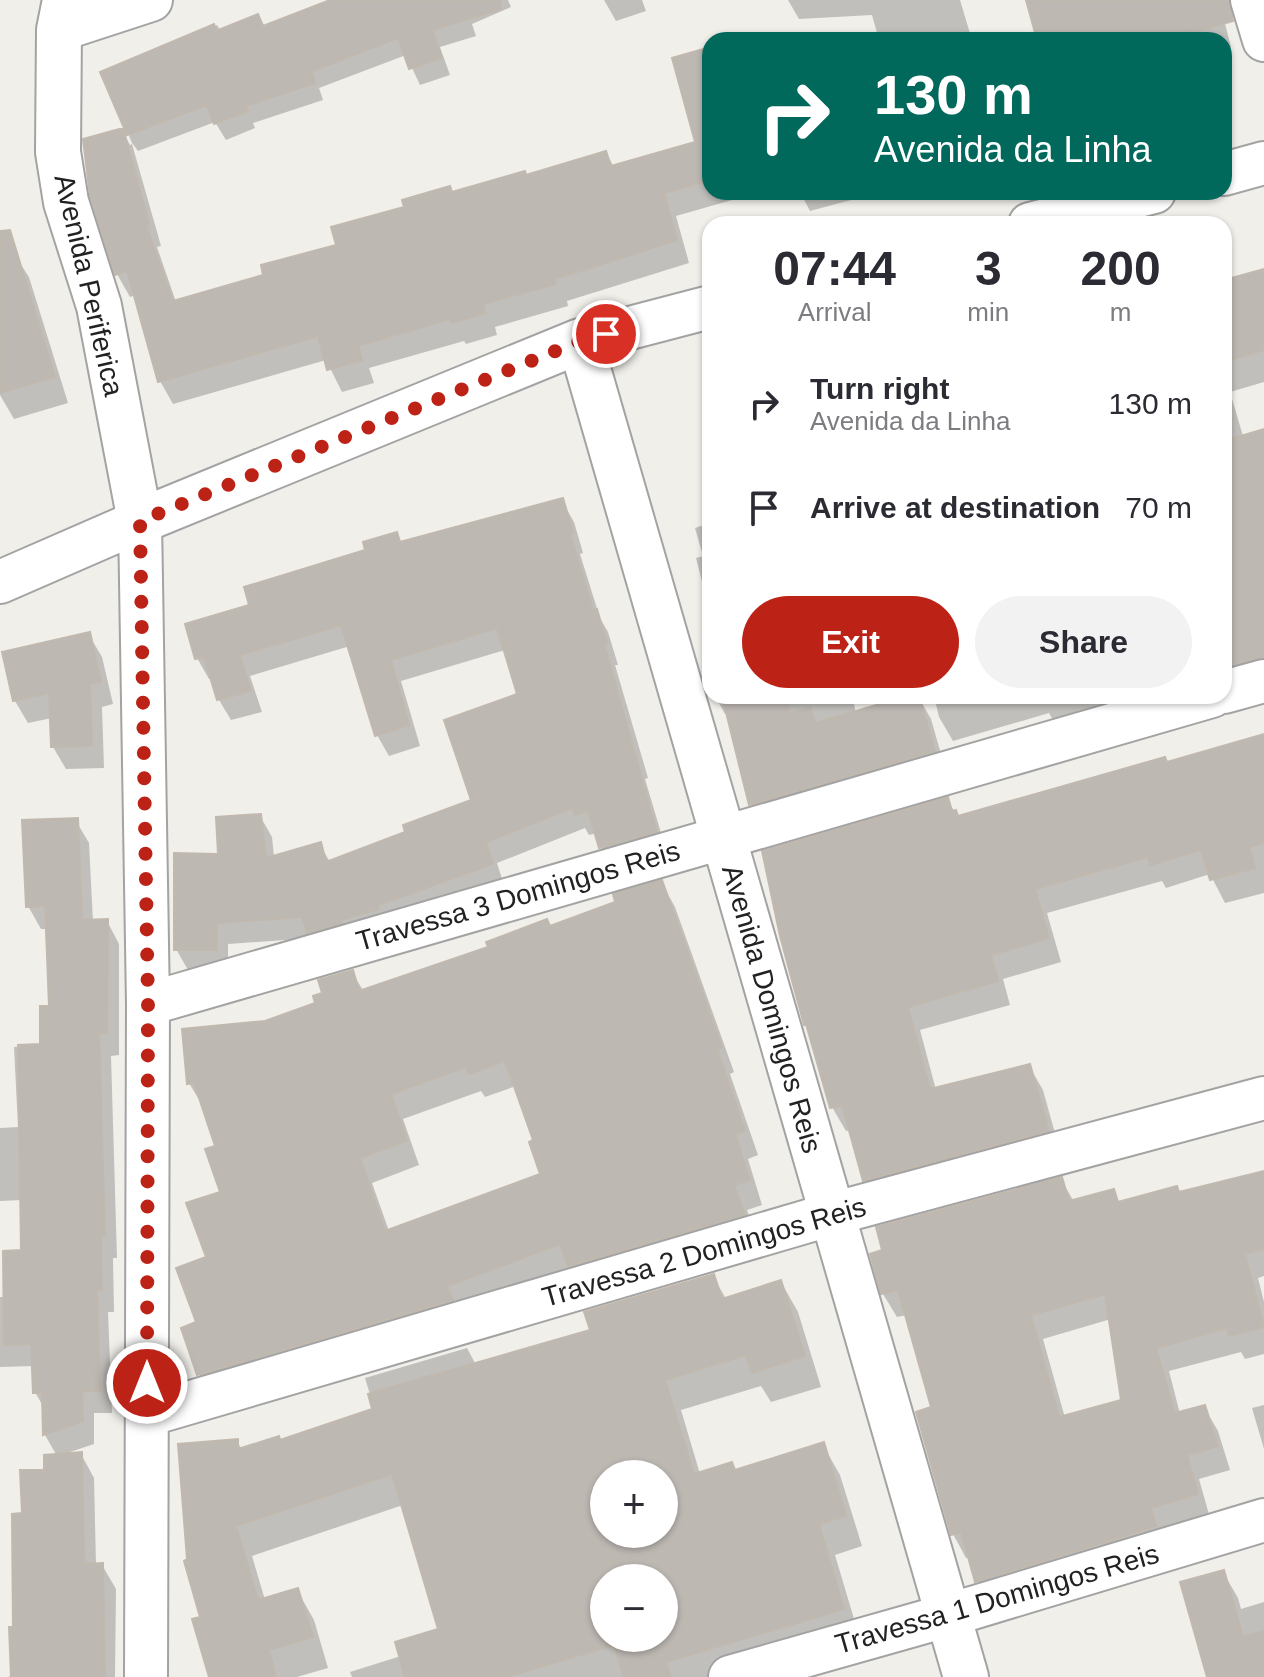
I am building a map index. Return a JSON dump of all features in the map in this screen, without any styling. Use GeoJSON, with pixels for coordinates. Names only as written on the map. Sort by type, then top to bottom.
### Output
{"type":"FeatureCollection","features":[{"type":"Feature","properties":{"kind":"street"},"geometry":{"type":"LineString","coordinates":[[62,15],[151,0]]}},
{"type":"Feature","properties":{"kind":"street"},"geometry":{"type":"LineString","coordinates":[[1252,0],[1264,40]]}},
{"type":"Feature","properties":{"kind":"street","name":"Avenida Periferica"},"geometry":{"type":"LineString","coordinates":[[62,15],[58,152],[66,202],[99,306],[140,521]]}},
{"type":"Feature","properties":{"kind":"street"},"geometry":{"type":"LineString","coordinates":[[1232,172],[1264,163]]}},
{"type":"Feature","properties":{"kind":"street"},"geometry":{"type":"LineString","coordinates":[[1061,216],[1123,200]]}},
{"type":"Feature","properties":{"kind":"street"},"geometry":{"type":"LineString","coordinates":[[0,582],[140,521],[580,341],[702,309]]}},
{"type":"Feature","properties":{"kind":"street","name":"Avenida Domingos Reis"},"geometry":{"type":"LineString","coordinates":[[580,341],[966,1677]]}},
{"type":"Feature","properties":{"kind":"street"},"geometry":{"type":"LineString","coordinates":[[140,521],[148,1004],[146,1677]]}},
{"type":"Feature","properties":{"kind":"street"},"geometry":{"type":"LineString","coordinates":[[1232,690],[1264,681]]}},
{"type":"Feature","properties":{"kind":"street","name":"Travessa 3 Domingos Reis"},"geometry":{"type":"LineString","coordinates":[[148,1004],[1184,704]]}},
{"type":"Feature","properties":{"kind":"street","name":"Travessa 2 Domingos Reis"},"geometry":{"type":"LineString","coordinates":[[147,1415],[832,1214],[1264,1098]]}},
{"type":"Feature","properties":{"kind":"street","name":"Travessa 1 Domingos Reis"},"geometry":{"type":"LineString","coordinates":[[730,1677],[1264,1520]]}},
{"type":"Feature","properties":{"kind":"building"},"geometry":{"type":"Polygon","coordinates":[[[330,0],[500,0],[501,9],[432,30],[442,58],[409,69],[398,38],[312,71],[315,83],[245,106],[248,111],[214,124],[207,105],[127,135],[100,72],[214,24],[216,31],[258,14],[263,26],[330,0]]]}},
{"type":"Feature","properties":{"kind":"building"},"geometry":{"type":"Polygon","coordinates":[[[1026,0],[1229,0],[1233,21],[1192,32],[1035,32],[1026,0]]]}},
{"type":"Feature","properties":{"kind":"building"},"geometry":{"type":"Polygon","coordinates":[[[702,49],[702,182],[664,193],[677,240],[555,279],[556,284],[483,304],[485,313],[451,323],[450,319],[358,346],[362,360],[327,370],[318,336],[158,382],[127,271],[115,275],[90,196],[83,139],[123,128],[149,224],[146,225],[173,301],[263,275],[261,265],[336,245],[331,227],[404,207],[402,200],[450,186],[452,192],[525,171],[526,175],[606,151],[611,166],[695,142],[672,58],[702,49]]]}},
{"type":"Feature","properties":{"kind":"building"},"geometry":{"type":"Polygon","coordinates":[[[10,230],[55,377],[0,393],[0,231],[10,230]]]}},
{"type":"Feature","properties":{"kind":"building"},"geometry":{"type":"Polygon","coordinates":[[[1264,269],[1264,350],[1232,360],[1232,278],[1264,269]]]}},
{"type":"Feature","properties":{"kind":"building"},"geometry":{"type":"Polygon","coordinates":[[[1264,429],[1264,658],[1232,665],[1232,439],[1264,429]]]}},
{"type":"Feature","properties":{"kind":"building"},"geometry":{"type":"Polygon","coordinates":[[[563,498],[593,610],[597,609],[607,644],[604,644],[657,832],[599,848],[588,811],[575,815],[572,808],[486,842],[493,864],[378,905],[379,909],[341,920],[342,923],[307,933],[302,917],[217,923],[217,950],[174,950],[174,853],[218,854],[216,817],[261,814],[266,858],[321,842],[326,862],[405,832],[403,825],[471,800],[444,720],[517,694],[497,628],[391,660],[409,725],[375,736],[341,625],[240,655],[251,691],[217,700],[204,657],[195,659],[185,624],[249,605],[244,587],[365,550],[363,542],[397,532],[400,542],[563,498]]]}},
{"type":"Feature","properties":{"kind":"building"},"geometry":{"type":"Polygon","coordinates":[[[90,632],[101,682],[90,684],[92,746],[51,747],[49,693],[13,701],[2,652],[90,632]]]}},
{"type":"Feature","properties":{"kind":"building"},"geometry":{"type":"Polygon","coordinates":[[[724,704],[787,704],[790,713],[810,707],[815,723],[880,704],[921,704],[935,751],[749,805],[724,704]]]}},
{"type":"Feature","properties":{"kind":"building"},"geometry":{"type":"Polygon","coordinates":[[[1264,734],[1264,843],[1249,847],[1255,868],[1210,880],[1201,850],[1150,865],[1148,857],[1035,889],[1049,938],[991,955],[998,981],[908,1007],[930,1089],[1030,1064],[1049,1131],[863,1181],[842,1105],[830,1108],[804,1025],[780,936],[762,851],[948,797],[952,811],[956,810],[958,816],[1165,757],[1167,762],[1264,734]]]}},
{"type":"Feature","properties":{"kind":"building"},"geometry":{"type":"Polygon","coordinates":[[[78,818],[82,920],[108,919],[107,1033],[99,1034],[105,1236],[101,1236],[102,1290],[97,1290],[100,1391],[82,1391],[83,1421],[43,1435],[42,1393],[33,1393],[31,1344],[4,1345],[3,1251],[21,1250],[18,1045],[40,1044],[40,1006],[49,1006],[45,906],[26,907],[22,820],[78,818]]]}},
{"type":"Feature","properties":{"kind":"building"},"geometry":{"type":"Polygon","coordinates":[[[662,880],[722,1048],[717,1049],[745,1131],[735,1134],[750,1180],[734,1185],[745,1215],[568,1266],[560,1244],[447,1286],[453,1300],[197,1375],[181,1328],[196,1322],[176,1268],[206,1257],[186,1203],[220,1192],[205,1149],[215,1146],[194,1083],[187,1084],[182,1029],[265,1021],[315,1003],[313,996],[322,993],[318,980],[353,970],[359,991],[488,947],[486,942],[547,919],[550,926],[615,902],[613,894],[662,880]],[[505,1061],[469,1074],[466,1067],[391,1094],[407,1141],[360,1158],[385,1231],[540,1174],[529,1142],[533,1140],[505,1061]]]}},
{"type":"Feature","properties":{"kind":"building"},"geometry":{"type":"Polygon","coordinates":[[[1264,1171],[1264,1249],[1245,1254],[1264,1327],[1229,1336],[1227,1328],[1156,1348],[1175,1413],[1205,1405],[1218,1446],[1187,1455],[1198,1494],[1151,1508],[1156,1526],[975,1582],[961,1532],[951,1535],[916,1412],[931,1407],[898,1290],[881,1294],[870,1254],[882,1250],[876,1227],[1062,1177],[1069,1201],[1114,1189],[1118,1202],[1177,1186],[1179,1192],[1264,1171]],[[1105,1294],[1031,1315],[1059,1417],[1121,1400],[1105,1294]]]}},
{"type":"Feature","properties":{"kind":"building"},"geometry":{"type":"Polygon","coordinates":[[[714,1274],[722,1299],[781,1280],[805,1356],[752,1373],[746,1355],[665,1380],[694,1474],[732,1462],[735,1470],[824,1442],[846,1516],[819,1524],[844,1609],[666,1662],[671,1677],[624,1677],[616,1652],[678,1652],[678,1564],[590,1564],[590,1652],[506,1677],[405,1677],[395,1642],[438,1629],[392,1474],[236,1526],[258,1600],[298,1588],[313,1637],[269,1650],[276,1677],[209,1677],[192,1619],[200,1617],[184,1561],[187,1559],[178,1444],[238,1439],[238,1449],[279,1436],[280,1440],[372,1409],[368,1394],[590,1330],[584,1312],[714,1274]]]}},
{"type":"Feature","properties":{"kind":"building"},"geometry":{"type":"Polygon","coordinates":[[[82,1452],[84,1564],[103,1563],[105,1677],[11,1677],[12,1514],[22,1513],[20,1470],[44,1470],[44,1455],[82,1452]]]}},
{"type":"Feature","properties":{"kind":"building"},"geometry":{"type":"Polygon","coordinates":[[[1224,1570],[1243,1637],[1264,1631],[1264,1677],[1207,1677],[1180,1582],[1224,1570]]]}},
{"type":"Feature","properties":{"kind":"route"},"geometry":{"type":"LineString","coordinates":[[147,1383],[148,1004],[140,521],[580,341],[606,334]]}}]}
